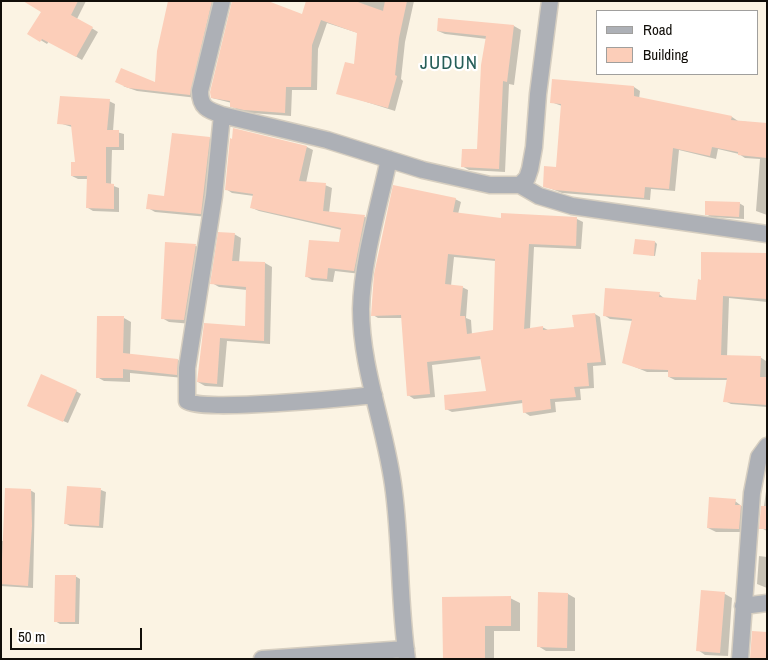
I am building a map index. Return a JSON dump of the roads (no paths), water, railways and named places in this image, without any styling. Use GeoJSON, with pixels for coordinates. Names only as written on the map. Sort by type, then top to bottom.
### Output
{"type":"FeatureCollection","features":[{"type":"Feature","properties":{"kind":"street"},"geometry":{"type":"LineString","coordinates":[[222,1],[200,91],[202,106],[222,115],[327,140],[423,170],[490,185],[520,185],[539,196],[572,206],[767,234]]}},
{"type":"Feature","properties":{"kind":"street"},"geometry":{"type":"LineString","coordinates":[[520,185],[528,174],[534,148],[538,94],[550,1]]}},
{"type":"Feature","properties":{"kind":"street"},"geometry":{"type":"LineString","coordinates":[[222,115],[214,196],[187,368],[186,401],[195,405],[240,404],[298,402],[374,395]]}},
{"type":"Feature","properties":{"kind":"street"},"geometry":{"type":"LineString","coordinates":[[262,659],[407,654],[394,491],[363,342],[361,308],[366,271],[389,159]]}},
{"type":"Feature","properties":{"kind":"street"},"geometry":{"type":"LineString","coordinates":[[740,659],[752,494],[759,458],[767,446]]}},
{"type":"Feature","properties":{"kind":"street"},"geometry":{"type":"LineString","coordinates":[[743,606],[767,603]]}},
{"type":"Feature","properties":{"kind":"district","name":"JUDUN"},"geometry":{"type":"Point","coordinates":[449,64]}}]}
